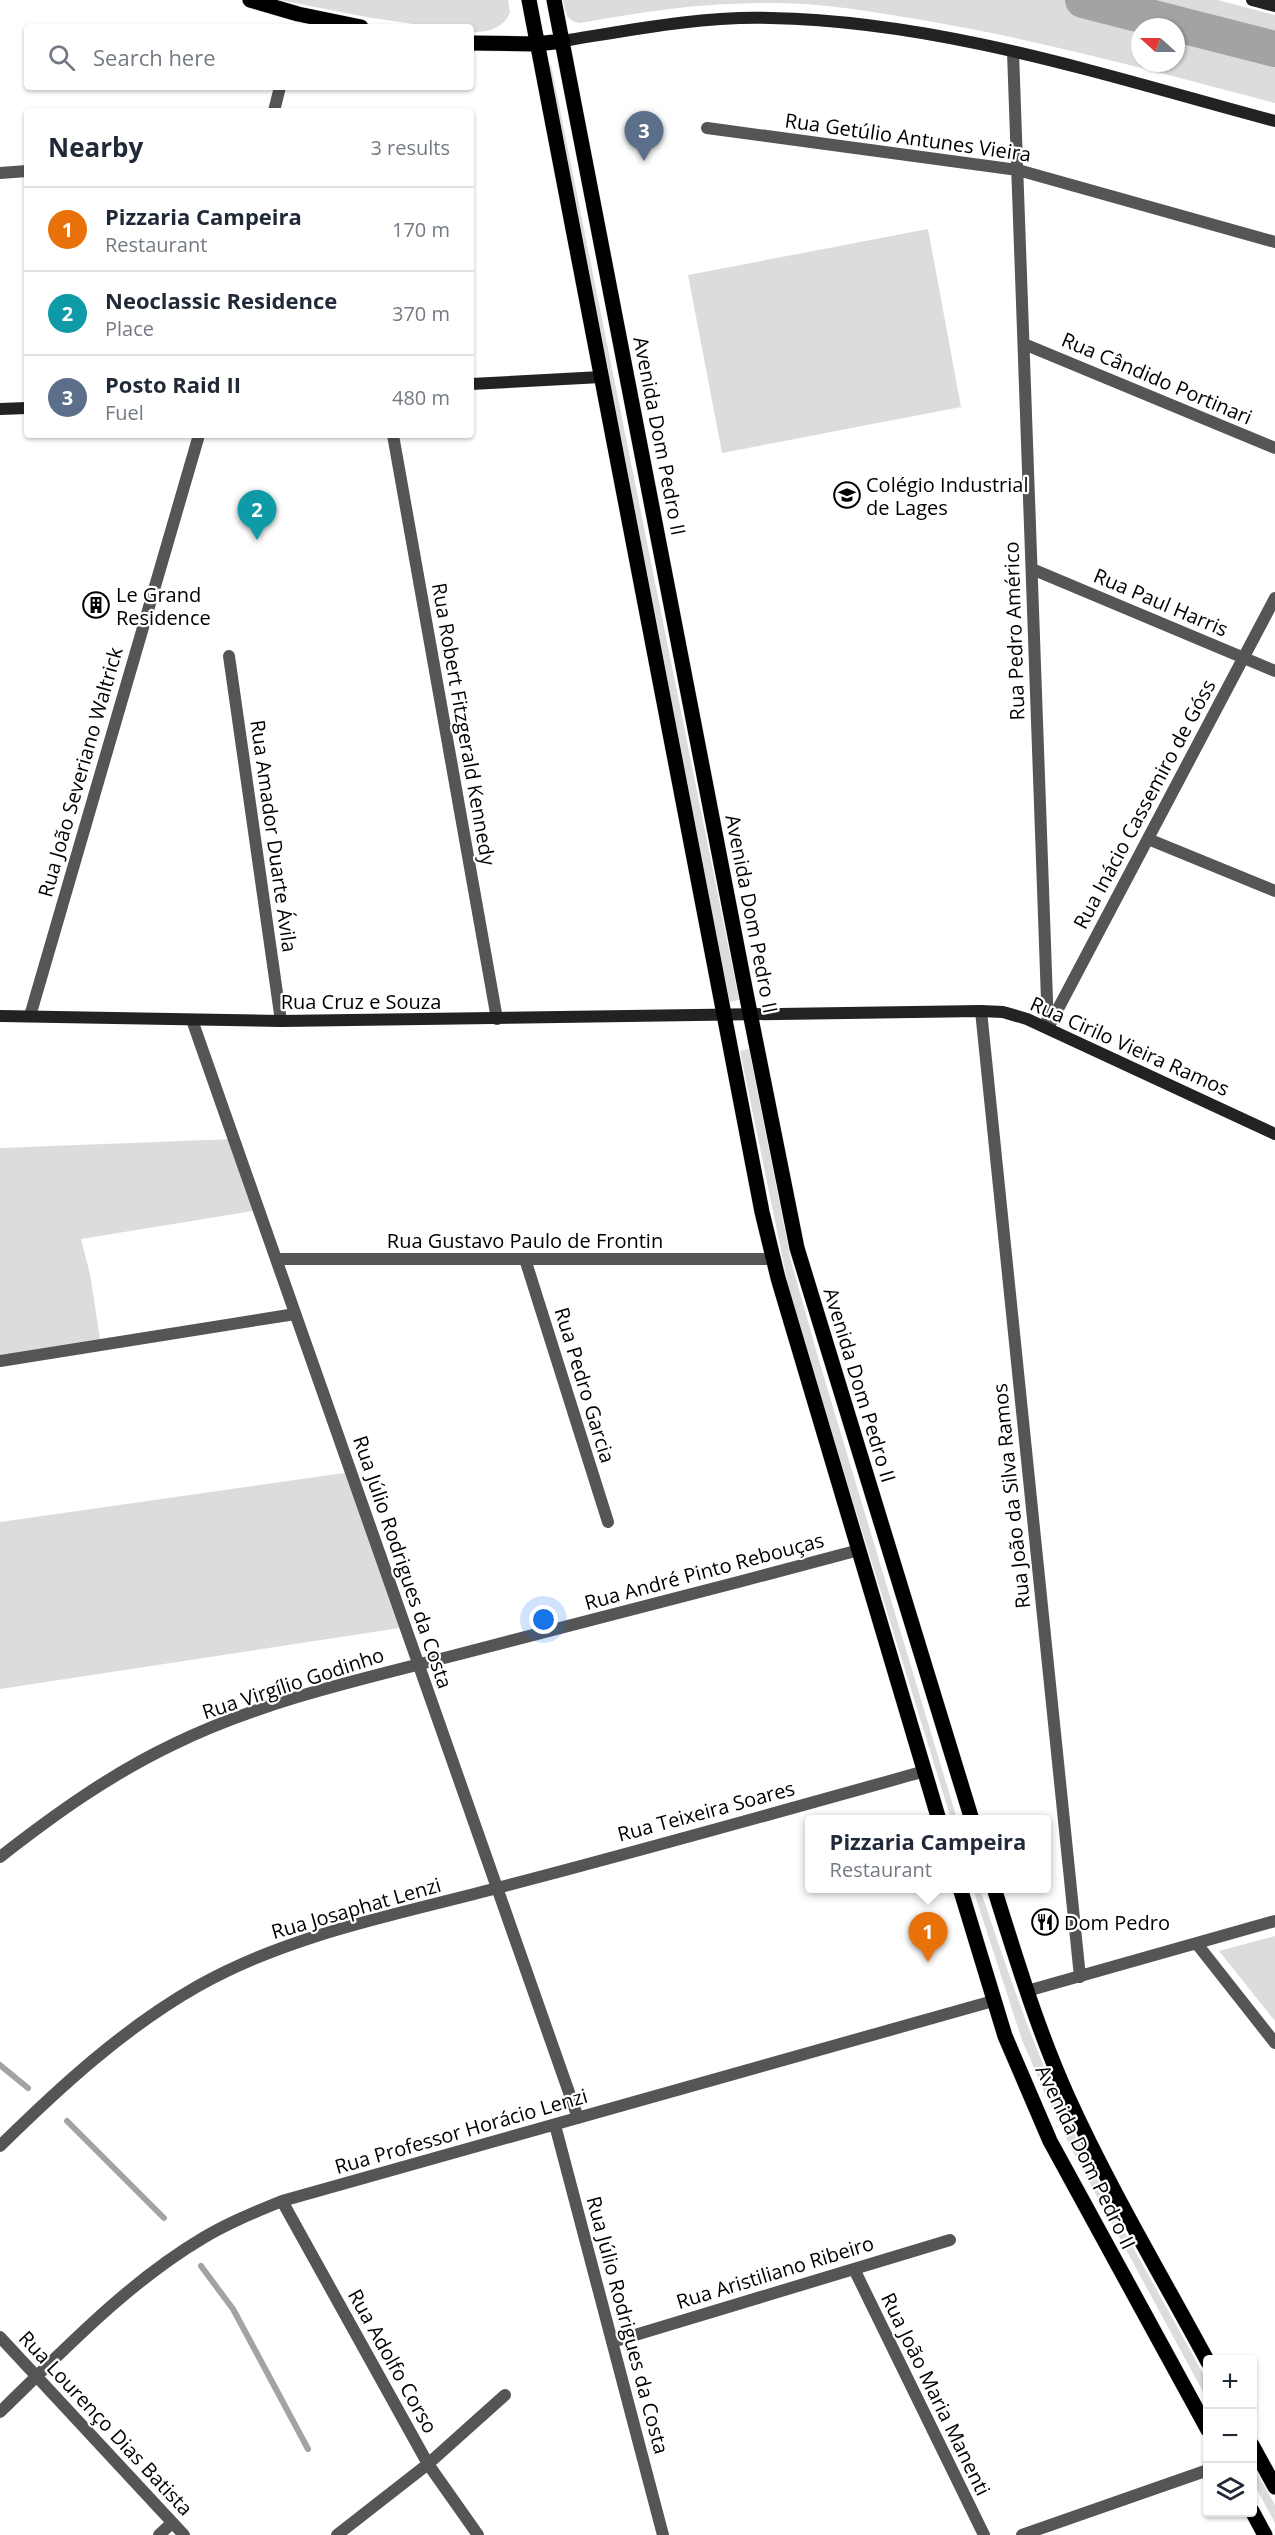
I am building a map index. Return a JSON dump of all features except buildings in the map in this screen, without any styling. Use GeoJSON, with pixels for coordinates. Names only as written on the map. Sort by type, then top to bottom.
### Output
{"type":"FeatureCollection","features":[{"type":"Feature","properties":{"kind":"main road"},"geometry":{"type":"LineString","coordinates":[[250,0],[296,20],[333,24]]}},
{"type":"Feature","properties":{"kind":"main road"},"geometry":{"type":"LineString","coordinates":[[1252,0],[1275,6]]}},
{"type":"Feature","properties":{"kind":"main road"},"geometry":{"type":"LineString","coordinates":[[529,1],[723,1014],[773,1259],[938,1815]]}},
{"type":"Feature","properties":{"kind":"main road","name":"Avenida Dom Pedro II"},"geometry":{"type":"LineString","coordinates":[[554,1],[797,1248],[970,1815]]}},
{"type":"Feature","properties":{"kind":"main road"},"geometry":{"type":"LineString","coordinates":[[474,42],[536,44],[679,22],[770,18],[891,29],[1013,52],[1275,121]]}},
{"type":"Feature","properties":{"kind":"main road"},"geometry":{"type":"LineString","coordinates":[[474,384],[602,378]]}},
{"type":"Feature","properties":{"kind":"main road"},"geometry":{"type":"LineString","coordinates":[[0,409],[24,408]]}},
{"type":"Feature","properties":{"kind":"main road","name":"Rua Cirilo Vieira Ramos"},"geometry":{"type":"LineString","coordinates":[[723,1014],[1003,1012],[1027,1018],[1275,1134]]}},
{"type":"Feature","properties":{"kind":"main road","name":"Rua Cruz e Souza"},"geometry":{"type":"LineString","coordinates":[[0,1016],[281,1021],[723,1014]]}},
{"type":"Feature","properties":{"kind":"main road","name":"Avenida Dom Pedro II"},"geometry":{"type":"LineString","coordinates":[[961,1893],[993,2001],[1029,2094],[1067,2176],[1203,2421]]}},
{"type":"Feature","properties":{"kind":"main road","name":"Avenida Dom Pedro II"},"geometry":{"type":"LineString","coordinates":[[996,1893],[1047,2048],[1090,2144],[1205,2355]]}},
{"type":"Feature","properties":{"kind":"main road"},"geometry":{"type":"LineString","coordinates":[[1257,2454],[1275,2487]]}},
{"type":"Feature","properties":{"kind":"main road"},"geometry":{"type":"LineString","coordinates":[[1255,2517],[1265,2535]]}},
{"type":"Feature","properties":{"kind":"street","name":"Rua Pedro Américo"},"geometry":{"type":"LineString","coordinates":[[1013,52],[1048,1028]]}},
{"type":"Feature","properties":{"kind":"street"},"geometry":{"type":"LineString","coordinates":[[275,108],[279,90]]}},
{"type":"Feature","properties":{"kind":"street","name":"Rua Getúlio Antunes Vieira"},"geometry":{"type":"LineString","coordinates":[[707,128],[1017,170],[1275,242]]}},
{"type":"Feature","properties":{"kind":"street"},"geometry":{"type":"LineString","coordinates":[[0,173],[24,171]]}},
{"type":"Feature","properties":{"kind":"street","name":"Rua Cândido Portinari"},"geometry":{"type":"LineString","coordinates":[[1024,344],[1275,448]]}},
{"type":"Feature","properties":{"kind":"street","name":"Rua João Severiano Waltrick"},"geometry":{"type":"LineString","coordinates":[[30,1016],[198,438]]}},
{"type":"Feature","properties":{"kind":"street","name":"Rua Robert Fitzgerald Kennedy"},"geometry":{"type":"LineString","coordinates":[[394,438],[497,1019]]}},
{"type":"Feature","properties":{"kind":"street","name":"Rua Paul Harris"},"geometry":{"type":"LineString","coordinates":[[1032,569],[1275,671]]}},
{"type":"Feature","properties":{"kind":"street","name":"Rua Inácio Cassemiro de Góss"},"geometry":{"type":"LineString","coordinates":[[1048,1028],[1275,598]]}},
{"type":"Feature","properties":{"kind":"street","name":"Rua Amador Duarte Ávila"},"geometry":{"type":"LineString","coordinates":[[229,656],[281,1021]]}},
{"type":"Feature","properties":{"kind":"street"},"geometry":{"type":"LineString","coordinates":[[1148,839],[1275,891]]}},
{"type":"Feature","properties":{"kind":"street","name":"Rua João da Silva Ramos"},"geometry":{"type":"LineString","coordinates":[[981,1011],[1080,1977]]}},
{"type":"Feature","properties":{"kind":"street","name":"Rua Júlio Rodrigues da Costa"},"geometry":{"type":"LineString","coordinates":[[192,1020],[578,2118]]}},
{"type":"Feature","properties":{"kind":"street","name":"Rua Gustavo Paulo de Frontin"},"geometry":{"type":"LineString","coordinates":[[276,1259],[773,1259]]}},
{"type":"Feature","properties":{"kind":"street","name":"Rua Pedro Garcia"},"geometry":{"type":"LineString","coordinates":[[525,1259],[608,1522]]}},
{"type":"Feature","properties":{"kind":"street"},"geometry":{"type":"LineString","coordinates":[[0,1361],[296,1314]]}},
{"type":"Feature","properties":{"kind":"street","name":"Rua André Pinto Rebouças"},"geometry":{"type":"LineString","coordinates":[[419,1665],[860,1550]]}},
{"type":"Feature","properties":{"kind":"street","name":"Rua Virgílio Godinho"},"geometry":{"type":"LineString","coordinates":[[0,1857],[52,1816],[120,1772],[176,1743],[241,1716],[309,1694],[419,1665]]}},
{"type":"Feature","properties":{"kind":"street","name":"Rua Teixeira Soares"},"geometry":{"type":"LineString","coordinates":[[497,1888],[925,1771]]}},
{"type":"Feature","properties":{"kind":"street","name":"Rua Josaphat Lenzi"},"geometry":{"type":"LineString","coordinates":[[0,2146],[70,2080],[154,2014],[198,1986],[246,1962],[292,1944],[342,1928],[497,1888]]}},
{"type":"Feature","properties":{"kind":"street"},"geometry":{"type":"LineString","coordinates":[[1027,1991],[1275,1921]]}},
{"type":"Feature","properties":{"kind":"street"},"geometry":{"type":"LineString","coordinates":[[1197,1944],[1275,2043]]}},
{"type":"Feature","properties":{"kind":"street","name":"Rua Professor Horácio Lenzi"},"geometry":{"type":"LineString","coordinates":[[0,2412],[110,2310],[172,2259],[203,2238],[282,2201],[993,2001]]}},
{"type":"Feature","properties":{"kind":"street","name":"Rua Júlio Rodrigues da Costa"},"geometry":{"type":"LineString","coordinates":[[555,2124],[663,2535]]}},
{"type":"Feature","properties":{"kind":"street","name":"Rua Adolfo Corso"},"geometry":{"type":"LineString","coordinates":[[282,2201],[428,2464],[478,2535]]}},
{"type":"Feature","properties":{"kind":"street","name":"Rua Aristiliano Ribeiro"},"geometry":{"type":"LineString","coordinates":[[612,2342],[950,2240]]}},
{"type":"Feature","properties":{"kind":"street","name":"Rua João Maria Manenti"},"geometry":{"type":"LineString","coordinates":[[854,2269],[984,2535]]}},
{"type":"Feature","properties":{"kind":"street","name":"Rua Lourenço Dias Batista"},"geometry":{"type":"LineString","coordinates":[[0,2337],[184,2535]]}},
{"type":"Feature","properties":{"kind":"street"},"geometry":{"type":"LineString","coordinates":[[337,2535],[428,2464],[505,2395]]}},
{"type":"Feature","properties":{"kind":"street"},"geometry":{"type":"LineString","coordinates":[[1022,2535],[1203,2472]]}},
{"type":"Feature","properties":{"kind":"street"},"geometry":{"type":"LineString","coordinates":[[159,2535],[172,2523]]}},
{"type":"Feature","properties":{"kind":"shaded area"},"geometry":{"type":"Polygon","coordinates":[[[279,0],[508,0],[510,12],[499,26],[483,32],[474,32],[474,24],[414,24],[279,0]]]}},
{"type":"Feature","properties":{"kind":"shaded area"},"geometry":{"type":"Polygon","coordinates":[[[563,0],[1218,0],[1275,15],[1275,103],[1156,72],[1185,72],[1185,18],[1131,18],[1131,65],[967,28],[848,8],[793,3],[725,4],[652,11],[580,23],[569,18],[563,0]]]}},
{"type":"Feature","properties":{"kind":"shaded area"},"geometry":{"type":"Polygon","coordinates":[[[551,65],[739,1000],[729,1002],[544,66],[551,65]]]}},
{"type":"Feature","properties":{"kind":"shaded area"},"geometry":{"type":"Polygon","coordinates":[[[928,229],[961,407],[722,453],[688,275],[928,229]]]}},
{"type":"Feature","properties":{"kind":"shaded area"},"geometry":{"type":"Polygon","coordinates":[[[749,1049],[791,1261],[956,1815],[950,1815],[792,1304],[740,1051],[749,1049]]]}},
{"type":"Feature","properties":{"kind":"shaded area"},"geometry":{"type":"Polygon","coordinates":[[[234,1139],[259,1210],[81,1239],[90,1274],[101,1345],[0,1361],[0,1148],[234,1139]]]}},
{"type":"Feature","properties":{"kind":"shaded area"},"geometry":{"type":"Polygon","coordinates":[[[351,1472],[406,1627],[0,1689],[0,1522],[351,1472]]]}},
{"type":"Feature","properties":{"kind":"shaded area"},"geometry":{"type":"Polygon","coordinates":[[[974,1893],[981,1893],[1033,2040],[1054,2090],[1108,2201],[1203,2374],[1203,2392],[1073,2152],[1022,2040],[974,1893]]]}},
{"type":"Feature","properties":{"kind":"shaded area"},"geometry":{"type":"Polygon","coordinates":[[[1275,1936],[1275,2021],[1219,1951],[1275,1936]]]}},
{"type":"Feature","properties":{"kind":"shaded area"},"geometry":{"type":"Polygon","coordinates":[[[1257,2473],[1275,2505],[1275,2523],[1257,2489],[1257,2473]]]}},
{"type":"Feature","properties":{"kind":"waterway"},"geometry":{"type":"LineString","coordinates":[[1083,0],[1275,49]]}},
{"type":"Feature","properties":{"kind":"waterway"},"geometry":{"type":"LineString","coordinates":[[0,2065],[28,2088]]}},
{"type":"Feature","properties":{"kind":"waterway"},"geometry":{"type":"LineString","coordinates":[[67,2121],[164,2218]]}},
{"type":"Feature","properties":{"kind":"waterway"},"geometry":{"type":"LineString","coordinates":[[201,2266],[233,2309],[308,2449]]}},
{"type":"Feature","properties":{"kind":"place","name":"Posto Raid II"},"geometry":{"type":"Point","coordinates":[644,161]}},
{"type":"Feature","properties":{"kind":"place","name":"Colégio Industrial de Lages"},"geometry":{"type":"Point","coordinates":[847,495]}},
{"type":"Feature","properties":{"kind":"place","name":"Neoclassic Residence"},"geometry":{"type":"Point","coordinates":[257,540]}},
{"type":"Feature","properties":{"kind":"place","name":"Le Grand Residence"},"geometry":{"type":"Point","coordinates":[96,605]}},
{"type":"Feature","properties":{"kind":"place","name":"Dom Pedro"},"geometry":{"type":"Point","coordinates":[1045,1922]}},
{"type":"Feature","properties":{"kind":"place","name":"Pizzaria Campeira"},"geometry":{"type":"Point","coordinates":[928,1962]}}]}
